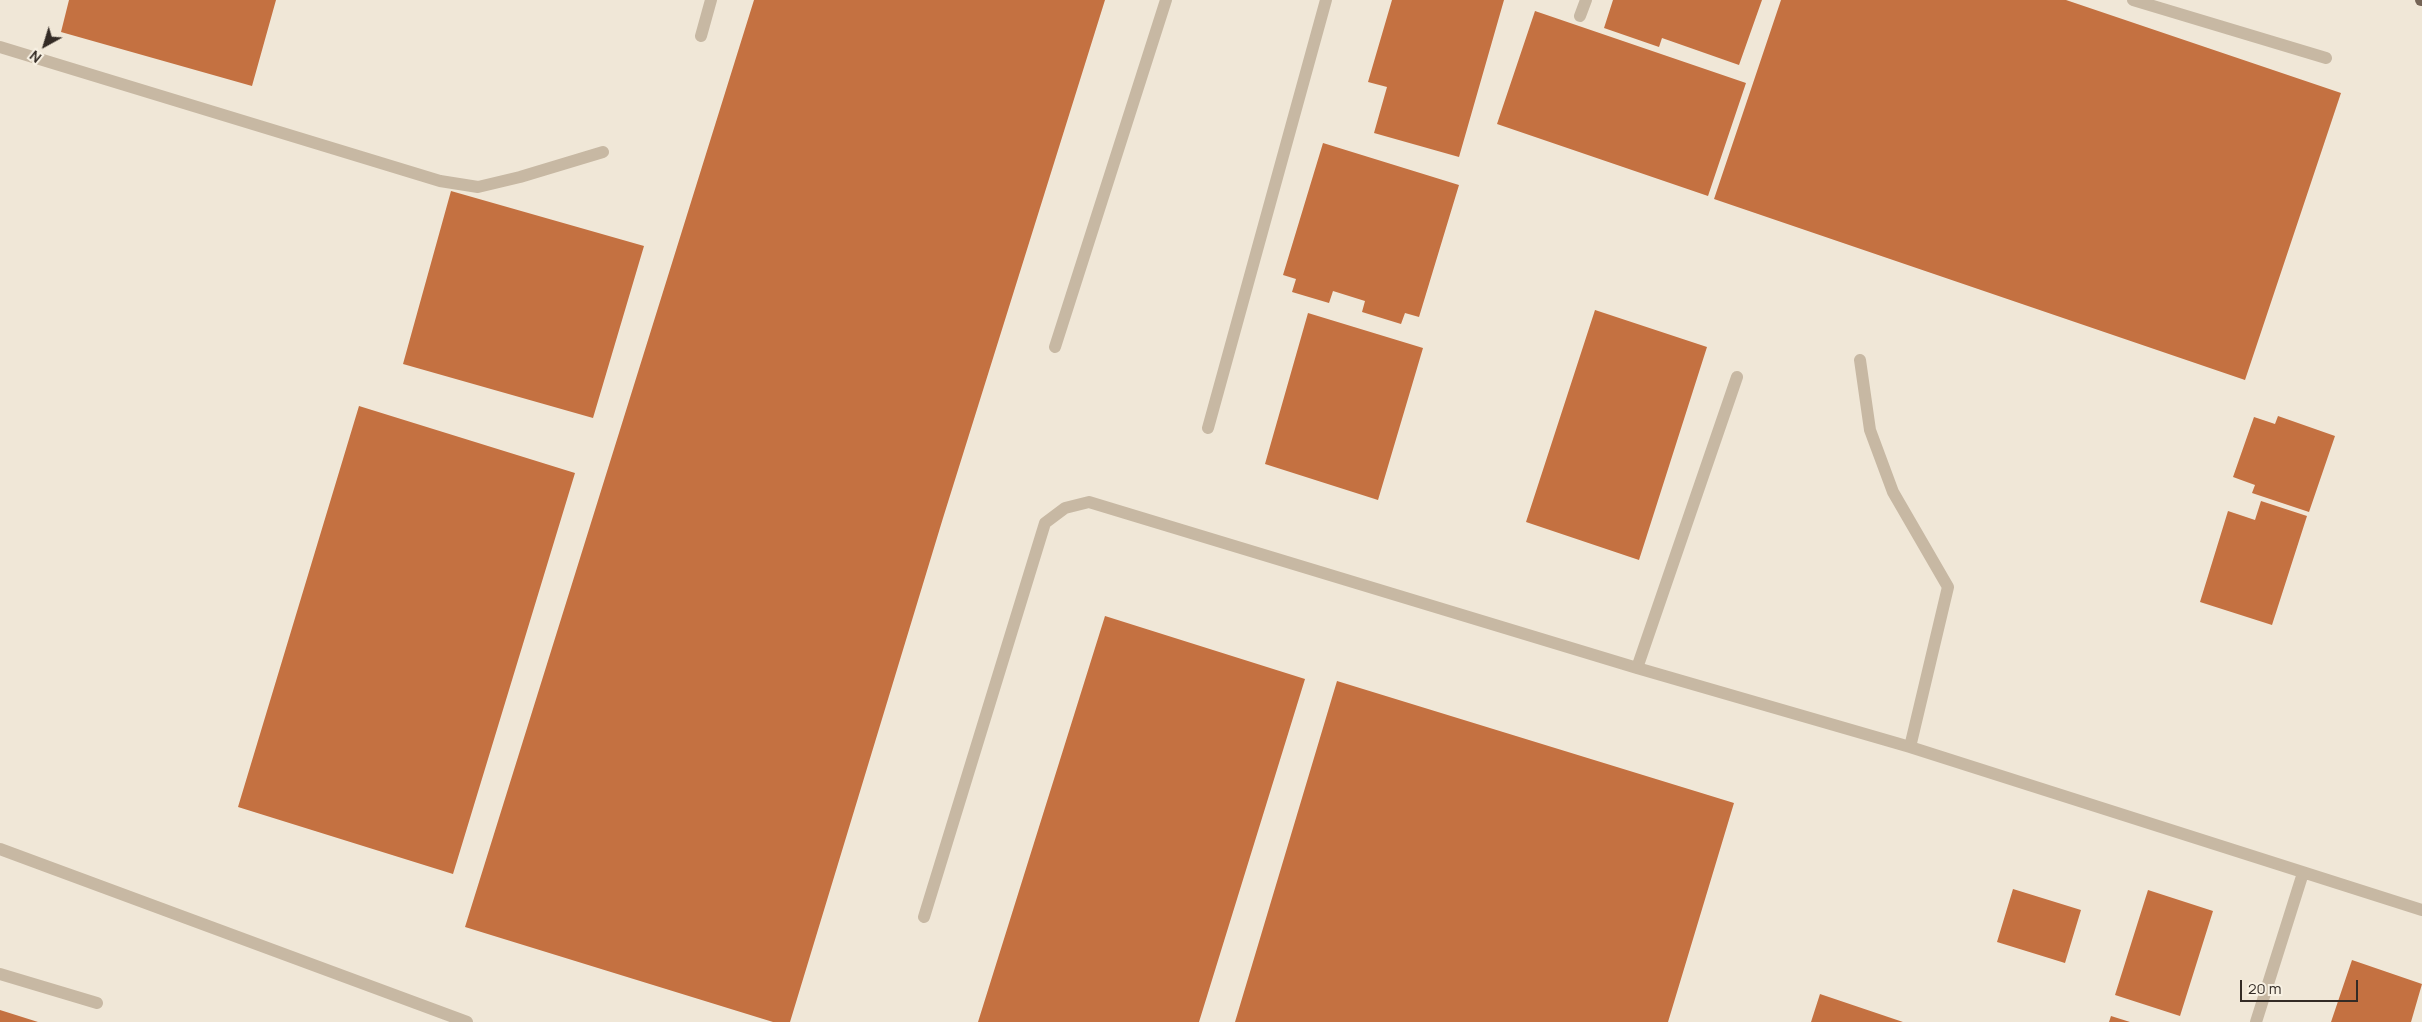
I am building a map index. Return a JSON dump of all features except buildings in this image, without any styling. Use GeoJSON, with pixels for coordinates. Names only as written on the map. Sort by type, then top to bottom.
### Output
{"type":"FeatureCollection","features":[{"type":"Feature","properties":{"kind":"lane"},"geometry":{"type":"LineString","coordinates":[[701,36],[711,0]]}},
{"type":"Feature","properties":{"kind":"lane"},"geometry":{"type":"LineString","coordinates":[[1055,347],[1166,0]]}},
{"type":"Feature","properties":{"kind":"lane"},"geometry":{"type":"LineString","coordinates":[[1208,428],[1326,0]]}},
{"type":"Feature","properties":{"kind":"lane"},"geometry":{"type":"LineString","coordinates":[[1580,16],[1586,0]]}},
{"type":"Feature","properties":{"kind":"lane"},"geometry":{"type":"LineString","coordinates":[[2133,0],[2326,58]]}},
{"type":"Feature","properties":{"kind":"lane"},"geometry":{"type":"LineString","coordinates":[[0,47],[440,181],[478,187],[520,177],[603,152]]}},
{"type":"Feature","properties":{"kind":"lane"},"geometry":{"type":"LineString","coordinates":[[1860,360],[1870,430],[1893,492],[1948,587],[1910,747]]}},
{"type":"Feature","properties":{"kind":"lane"},"geometry":{"type":"LineString","coordinates":[[1637,668],[1737,377]]}},
{"type":"Feature","properties":{"kind":"lane"},"geometry":{"type":"LineString","coordinates":[[924,917],[1046,523],[1065,508],[1089,502],[1637,668],[1910,747],[2422,910]]}},
{"type":"Feature","properties":{"kind":"lane"},"geometry":{"type":"LineString","coordinates":[[0,849],[467,1022]]}},
{"type":"Feature","properties":{"kind":"lane"},"geometry":{"type":"LineString","coordinates":[[2256,1022],[2304,873]]}},
{"type":"Feature","properties":{"kind":"lane"},"geometry":{"type":"LineString","coordinates":[[0,974],[97,1003]]}}]}
